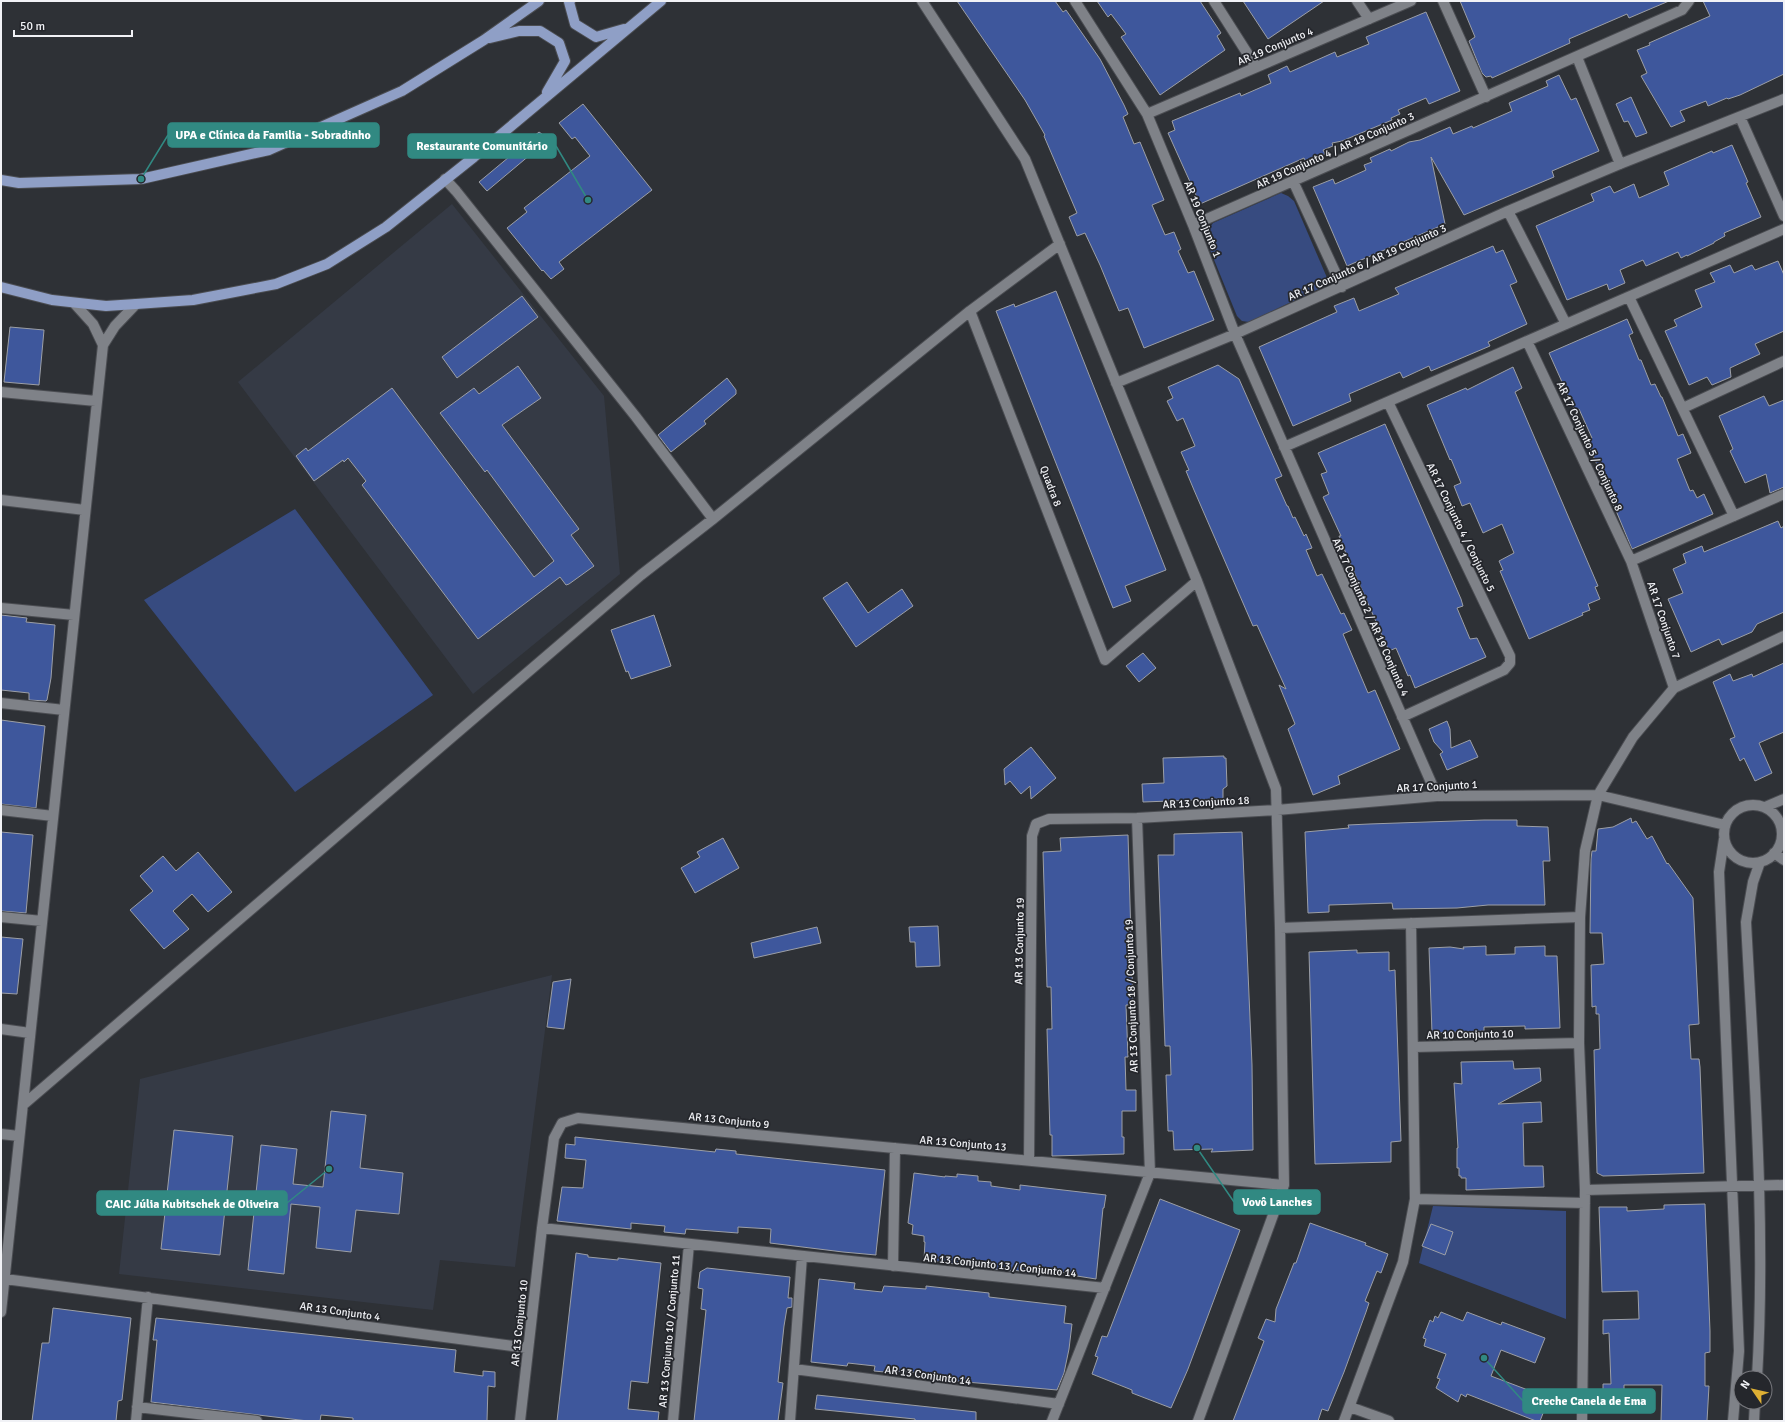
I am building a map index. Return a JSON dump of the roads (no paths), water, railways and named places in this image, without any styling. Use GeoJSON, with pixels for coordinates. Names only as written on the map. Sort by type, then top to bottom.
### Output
{"type":"FeatureCollection","features":[{"type":"Feature","properties":{"kind":"main road"},"geometry":{"type":"LineString","coordinates":[[1,180],[18,183],[141,179],[269,150],[402,91],[484,40],[539,1]]}},
{"type":"Feature","properties":{"kind":"main road"},"geometry":{"type":"LineString","coordinates":[[570,1],[575,24],[596,38],[630,26]]}},
{"type":"Feature","properties":{"kind":"main road"},"geometry":{"type":"LineString","coordinates":[[1,287],[52,300],[106,306],[193,300],[276,284],[327,264],[386,227],[661,1]]}},
{"type":"Feature","properties":{"kind":"main road"},"geometry":{"type":"LineString","coordinates":[[484,40],[519,31],[540,31],[559,43],[565,61],[544,97]]}},
{"type":"Feature","properties":{"kind":"street"},"geometry":{"type":"LineString","coordinates":[[922,1],[1025,159],[1197,581],[1276,789],[1284,1185],[1198,1421]]}},
{"type":"Feature","properties":{"kind":"street","name":"AR 19 Conjunto 1"},"geometry":{"type":"LineString","coordinates":[[1075,1],[1147,114],[1194,225],[1235,334],[1284,447]]}},
{"type":"Feature","properties":{"kind":"street"},"geometry":{"type":"LineString","coordinates":[[1214,1],[1256,67]]}},
{"type":"Feature","properties":{"kind":"street"},"geometry":{"type":"LineString","coordinates":[[1357,1],[1369,19]]}},
{"type":"Feature","properties":{"kind":"street","name":"AR 19 Conjunto 4"},"geometry":{"type":"LineString","coordinates":[[1147,114],[1412,1]]}},
{"type":"Feature","properties":{"kind":"street"},"geometry":{"type":"LineString","coordinates":[[1443,1],[1486,97]]}},
{"type":"Feature","properties":{"kind":"street","name":"AR 19 Conjunto 4 / AR 19 Conjunto 3"},"geometry":{"type":"LineString","coordinates":[[1194,225],[1682,10],[1689,1]]}},
{"type":"Feature","properties":{"kind":"street"},"geometry":{"type":"LineString","coordinates":[[1577,57],[1620,164]]}},
{"type":"Feature","properties":{"kind":"street","name":"AR 17 Conjunto 6 / AR 19 Conjunto 3"},"geometry":{"type":"LineString","coordinates":[[1116,383],[1235,334],[1508,212],[1620,164],[1784,99]]}},
{"type":"Feature","properties":{"kind":"street"},"geometry":{"type":"LineString","coordinates":[[1740,117],[1784,216]]}},
{"type":"Feature","properties":{"kind":"street"},"geometry":{"type":"LineString","coordinates":[[445,179],[461,197],[626,405],[713,519]]}},
{"type":"Feature","properties":{"kind":"street"},"geometry":{"type":"LineString","coordinates":[[1293,182],[1342,287]]}},
{"type":"Feature","properties":{"kind":"street"},"geometry":{"type":"LineString","coordinates":[[1508,212],[1566,324]]}},
{"type":"Feature","properties":{"kind":"street"},"geometry":{"type":"LineString","coordinates":[[1284,447],[1784,230]]}},
{"type":"Feature","properties":{"kind":"street"},"geometry":{"type":"LineString","coordinates":[[23,1105],[641,575],[713,519],[970,311],[1060,244]]}},
{"type":"Feature","properties":{"kind":"street"},"geometry":{"type":"LineString","coordinates":[[1629,297],[1734,516]]}},
{"type":"Feature","properties":{"kind":"street"},"geometry":{"type":"LineString","coordinates":[[74,303],[93,324],[103,345]]}},
{"type":"Feature","properties":{"kind":"street"},"geometry":{"type":"LineString","coordinates":[[1,1312],[5,1239],[23,1105],[103,345],[115,326],[136,304]]}},
{"type":"Feature","properties":{"kind":"street","name":"Quadra 8"},"geometry":{"type":"LineString","coordinates":[[970,311],[1105,660],[1197,581]]}},
{"type":"Feature","properties":{"kind":"street","name":"AR 17 Conjunto 5 / Conjunto 8"},"geometry":{"type":"LineString","coordinates":[[1527,341],[1631,561]]}},
{"type":"Feature","properties":{"kind":"street"},"geometry":{"type":"LineString","coordinates":[[1683,408],[1784,361]]}},
{"type":"Feature","properties":{"kind":"street"},"geometry":{"type":"LineString","coordinates":[[1,392],[96,401]]}},
{"type":"Feature","properties":{"kind":"street","name":"AR 17 Conjunto 4 / Conjunto 5"},"geometry":{"type":"LineString","coordinates":[[1388,402],[1510,656],[1510,663],[1504,670],[1402,717]]}},
{"type":"Feature","properties":{"kind":"street","name":"AR 17 Conjunto 2 / AR 19 Conjunto 4"},"geometry":{"type":"LineString","coordinates":[[1284,447],[1437,796]]}},
{"type":"Feature","properties":{"kind":"street"},"geometry":{"type":"LineString","coordinates":[[1631,561],[1784,494]]}},
{"type":"Feature","properties":{"kind":"street"},"geometry":{"type":"LineString","coordinates":[[1,500],[85,510]]}},
{"type":"Feature","properties":{"kind":"street","name":"AR 17 Conjunto 7"},"geometry":{"type":"LineString","coordinates":[[1631,561],[1674,688]]}},
{"type":"Feature","properties":{"kind":"street"},"geometry":{"type":"LineString","coordinates":[[1,608],[74,615]]}},
{"type":"Feature","properties":{"kind":"street"},"geometry":{"type":"LineString","coordinates":[[1582,1421],[1585,1190],[1579,1043],[1580,917],[1585,851],[1598,795],[1633,737],[1674,688],[1784,636]]}},
{"type":"Feature","properties":{"kind":"street"},"geometry":{"type":"LineString","coordinates":[[1,703],[64,710]]}},
{"type":"Feature","properties":{"kind":"street","name":"AR 17 Conjunto 1"},"geometry":{"type":"LineString","coordinates":[[1277,810],[1437,796],[1598,795],[1725,825]]}},
{"type":"Feature","properties":{"kind":"street"},"geometry":{"type":"LineString","coordinates":[[1765,807],[1784,799]]}},
{"type":"Feature","properties":{"kind":"street"},"geometry":{"type":"LineString","coordinates":[[1724,839],[1728,850],[1737,859],[1749,863],[1760,862],[1774,854],[1780,845],[1782,823],[1765,807],[1751,805],[1736,809],[1729,816],[1725,825],[1719,872],[1739,1351],[1733,1421]]}},
{"type":"Feature","properties":{"kind":"street"},"geometry":{"type":"LineString","coordinates":[[1,810],[53,816]]}},
{"type":"Feature","properties":{"kind":"street","name":"AR 13 Conjunto 18"},"geometry":{"type":"LineString","coordinates":[[1137,818],[1277,810]]}},
{"type":"Feature","properties":{"kind":"street","name":"AR 13 Conjunto 19"},"geometry":{"type":"LineString","coordinates":[[1029,1161],[1032,836],[1036,824],[1049,819],[1137,818]]}},
{"type":"Feature","properties":{"kind":"street","name":"AR 13 Conjunto 18 / Conjunto 19"},"geometry":{"type":"LineString","coordinates":[[1137,818],[1150,1173]]}},
{"type":"Feature","properties":{"kind":"street"},"geometry":{"type":"LineString","coordinates":[[1774,854],[1784,860]]}},
{"type":"Feature","properties":{"kind":"street"},"geometry":{"type":"LineString","coordinates":[[1758,1370],[1760,1186],[1746,922],[1753,882],[1760,862]]}},
{"type":"Feature","properties":{"kind":"street"},"geometry":{"type":"LineString","coordinates":[[1,917],[42,921]]}},
{"type":"Feature","properties":{"kind":"street"},"geometry":{"type":"LineString","coordinates":[[1280,928],[1580,917]]}},
{"type":"Feature","properties":{"kind":"street","name":"AR 10 Conjunto 10"},"geometry":{"type":"LineString","coordinates":[[1411,923],[1414,1047],[1579,1043]]}},
{"type":"Feature","properties":{"kind":"street"},"geometry":{"type":"LineString","coordinates":[[1,1029],[30,1033]]}},
{"type":"Feature","properties":{"kind":"street"},"geometry":{"type":"LineString","coordinates":[[1344,1421],[1403,1262],[1415,1199],[1414,1047]]}},
{"type":"Feature","properties":{"kind":"street","name":"AR 13 Conjunto 9"},"geometry":{"type":"LineString","coordinates":[[562,1123],[578,1118],[895,1148]]}},
{"type":"Feature","properties":{"kind":"street","name":"AR 13 Conjunto 10"},"geometry":{"type":"LineString","coordinates":[[520,1421],[554,1138],[562,1123]]}},
{"type":"Feature","properties":{"kind":"street"},"geometry":{"type":"LineString","coordinates":[[1,1134],[19,1136]]}},
{"type":"Feature","properties":{"kind":"street"},"geometry":{"type":"LineString","coordinates":[[893,1266],[895,1148]]}},
{"type":"Feature","properties":{"kind":"street","name":"AR 13 Conjunto 13"},"geometry":{"type":"LineString","coordinates":[[895,1148],[1284,1185]]}},
{"type":"Feature","properties":{"kind":"street"},"geometry":{"type":"LineString","coordinates":[[1052,1421],[1150,1173]]}},
{"type":"Feature","properties":{"kind":"street"},"geometry":{"type":"LineString","coordinates":[[1585,1190],[1733,1185],[1784,1185]]}},
{"type":"Feature","properties":{"kind":"street"},"geometry":{"type":"LineString","coordinates":[[1415,1199],[1585,1203]]}},
{"type":"Feature","properties":{"kind":"street","name":"AR 13 Conjunto 13 / Conjunto 14"},"geometry":{"type":"LineString","coordinates":[[542,1228],[1104,1288]]}},
{"type":"Feature","properties":{"kind":"street","name":"AR 13 Conjunto 10 / Conjunto 11"},"geometry":{"type":"LineString","coordinates":[[673,1421],[689,1244]]}},
{"type":"Feature","properties":{"kind":"street"},"geometry":{"type":"LineString","coordinates":[[790,1421],[802,1256]]}},
{"type":"Feature","properties":{"kind":"street","name":"AR 13 Conjunto 4"},"geometry":{"type":"LineString","coordinates":[[4,1279],[528,1348]]}},
{"type":"Feature","properties":{"kind":"street"},"geometry":{"type":"LineString","coordinates":[[136,1421],[148,1298]]}},
{"type":"Feature","properties":{"kind":"street","name":"AR 13 Conjunto 14"},"geometry":{"type":"LineString","coordinates":[[794,1369],[1059,1404]]}},
{"type":"Feature","properties":{"kind":"street"},"geometry":{"type":"LineString","coordinates":[[137,1407],[257,1421]]}},
{"type":"Feature","properties":{"kind":"street"},"geometry":{"type":"LineString","coordinates":[[1350,1407],[1389,1421]]}},
{"type":"Feature","properties":{"kind":"street"},"geometry":{"type":"LineString","coordinates":[[1754,1421],[1755,1410]]}},
{"type":"Feature","properties":{"kind":"place","name":"UPA e Clínica da Familia - Sobradinho"},"geometry":{"type":"Point","coordinates":[141,179]}},
{"type":"Feature","properties":{"kind":"place","name":"Restaurante Comunitário"},"geometry":{"type":"Point","coordinates":[588,200]}},
{"type":"Feature","properties":{"kind":"place","name":"Vovô Lanches"},"geometry":{"type":"Point","coordinates":[1197,1148]}},
{"type":"Feature","properties":{"kind":"place","name":"CAIC Júlia Kubitschek de Oliveira"},"geometry":{"type":"Point","coordinates":[329,1169]}},
{"type":"Feature","properties":{"kind":"place","name":"Creche Canela de Ema"},"geometry":{"type":"Point","coordinates":[1484,1358]}}]}
